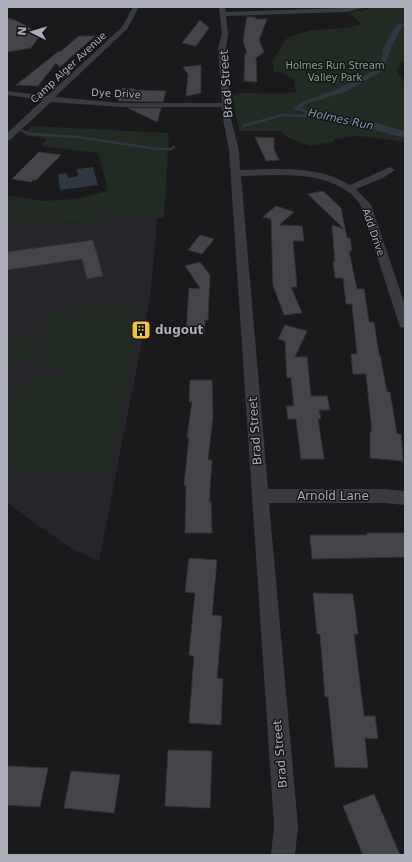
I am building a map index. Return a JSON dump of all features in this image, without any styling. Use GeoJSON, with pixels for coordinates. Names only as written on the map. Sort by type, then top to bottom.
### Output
{"type":"FeatureCollection","features":[{"type":"Feature","properties":{"kind":"street","name":"Camp Alger Avenue"},"geometry":{"type":"LineString","coordinates":[[7,138],[124,28],[133,15],[136,7]]}},
{"type":"Feature","properties":{"kind":"street"},"geometry":{"type":"LineString","coordinates":[[223,10],[347,10],[364,7]]}},
{"type":"Feature","properties":{"kind":"street","name":"Brad Street"},"geometry":{"type":"LineString","coordinates":[[223,10],[225,34],[222,48],[227,119],[232,140],[235,173],[286,826],[284,855]]}},
{"type":"Feature","properties":{"kind":"street","name":"Dye Drive"},"geometry":{"type":"LineString","coordinates":[[7,93],[49,99],[121,105],[226,105]]}},
{"type":"Feature","properties":{"kind":"street"},"geometry":{"type":"LineString","coordinates":[[350,188],[374,179],[390,170]]}},
{"type":"Feature","properties":{"kind":"street","name":"Add Drive"},"geometry":{"type":"LineString","coordinates":[[235,173],[308,174],[332,179],[350,188],[361,197],[366,205],[405,324]]}},
{"type":"Feature","properties":{"kind":"street","name":"Arnold Lane"},"geometry":{"type":"LineString","coordinates":[[260,496],[384,496],[405,498]]}},
{"type":"Feature","properties":{"kind":"shaded area"},"geometry":{"type":"Polygon","coordinates":[[[110,218],[157,218],[154,261],[148,310],[99,561],[72,549],[7,503],[7,221],[96,223],[110,218]]]}},
{"type":"Feature","properties":{"kind":"green space","name":"Holmes Run Stream Valley Park"},"geometry":{"type":"Polygon","coordinates":[[[370,7],[405,7],[405,61],[401,63],[397,72],[405,84],[405,142],[356,136],[335,139],[333,142],[309,146],[289,138],[280,131],[239,131],[232,94],[280,94],[296,92],[294,80],[280,72],[274,72],[272,61],[287,38],[311,30],[346,28],[360,25],[360,23],[349,12],[367,10],[370,7]]]}},
{"type":"Feature","properties":{"kind":"green space"},"geometry":{"type":"Polygon","coordinates":[[[32,126],[169,133],[164,218],[110,218],[96,223],[7,221],[7,195],[42,201],[75,199],[108,191],[98,153],[41,146],[47,139],[23,135],[32,126]]]}},
{"type":"Feature","properties":{"kind":"green space"},"geometry":{"type":"Polygon","coordinates":[[[92,306],[134,308],[141,315],[110,467],[100,475],[15,470],[7,468],[7,396],[41,378],[78,367],[38,367],[47,310],[92,306]]]}},
{"type":"Feature","properties":{"kind":"green space"},"geometry":{"type":"Polygon","coordinates":[[[37,338],[34,363],[7,364],[7,340],[37,338]]]}},
{"type":"Feature","properties":{"kind":"water","name":"Holmes Run"},"geometry":{"type":"Polygon","coordinates":[[[405,23],[405,26],[402,27],[392,46],[384,68],[378,74],[345,92],[305,104],[303,107],[304,110],[310,112],[358,119],[395,128],[405,132],[405,138],[296,110],[294,108],[304,101],[335,90],[375,70],[381,62],[383,49],[396,25],[405,23]]]}},
{"type":"Feature","properties":{"kind":"water"},"geometry":{"type":"Polygon","coordinates":[[[93,167],[98,185],[60,190],[58,174],[67,173],[68,178],[78,176],[77,169],[93,167]]]}},
{"type":"Feature","properties":{"kind":"building"},"geometry":{"type":"Polygon","coordinates":[[[247,17],[267,19],[259,40],[264,52],[256,58],[257,82],[244,81],[245,54],[247,53],[243,41],[247,17]]]}},
{"type":"Feature","properties":{"kind":"building"},"geometry":{"type":"Polygon","coordinates":[[[7,18],[17,21],[41,34],[31,48],[7,52],[7,18]]]}},
{"type":"Feature","properties":{"kind":"building"},"geometry":{"type":"Polygon","coordinates":[[[200,20],[209,28],[196,46],[182,43],[200,20]]]}},
{"type":"Feature","properties":{"kind":"building"},"geometry":{"type":"Polygon","coordinates":[[[79,36],[95,36],[60,67],[56,63],[38,86],[16,85],[59,51],[60,52],[79,36]]]}},
{"type":"Feature","properties":{"kind":"building"},"geometry":{"type":"Polygon","coordinates":[[[201,65],[201,93],[186,96],[188,74],[183,67],[201,65]]]}},
{"type":"Feature","properties":{"kind":"building"},"geometry":{"type":"Polygon","coordinates":[[[122,88],[166,91],[163,102],[118,101],[122,88]]]}},
{"type":"Feature","properties":{"kind":"building"},"geometry":{"type":"Polygon","coordinates":[[[128,108],[161,108],[157,122],[128,108]]]}},
{"type":"Feature","properties":{"kind":"building"},"geometry":{"type":"Polygon","coordinates":[[[255,137],[274,138],[274,149],[279,160],[266,161],[255,137]]]}},
{"type":"Feature","properties":{"kind":"building"},"geometry":{"type":"Polygon","coordinates":[[[39,152],[61,155],[36,180],[31,182],[12,179],[39,152]]]}},
{"type":"Feature","properties":{"kind":"building"},"geometry":{"type":"Polygon","coordinates":[[[323,191],[341,208],[347,238],[350,238],[352,251],[349,251],[357,289],[364,289],[369,322],[374,322],[379,355],[387,392],[390,392],[397,434],[401,434],[403,461],[370,458],[370,431],[372,432],[366,374],[353,374],[351,354],[357,354],[352,304],[346,304],[343,278],[335,278],[333,262],[335,262],[332,225],[344,229],[308,194],[323,191]]]}},
{"type":"Feature","properties":{"kind":"building"},"geometry":{"type":"Polygon","coordinates":[[[276,206],[294,212],[279,225],[302,226],[304,241],[293,241],[297,287],[291,287],[302,313],[284,315],[273,285],[271,219],[263,217],[276,206]]]}},
{"type":"Feature","properties":{"kind":"building"},"geometry":{"type":"Polygon","coordinates":[[[200,235],[214,239],[202,254],[188,250],[200,235]]]}},
{"type":"Feature","properties":{"kind":"building"},"geometry":{"type":"Polygon","coordinates":[[[93,240],[103,276],[87,279],[82,259],[7,270],[7,252],[93,240]]]}},
{"type":"Feature","properties":{"kind":"building"},"geometry":{"type":"Polygon","coordinates":[[[200,262],[210,275],[208,320],[205,320],[204,335],[186,335],[189,288],[201,289],[185,266],[200,262]]]}},
{"type":"Feature","properties":{"kind":"building"},"geometry":{"type":"Polygon","coordinates":[[[285,325],[307,331],[295,357],[307,357],[311,396],[327,396],[330,410],[319,410],[321,419],[318,419],[324,459],[301,459],[296,419],[288,419],[286,406],[294,406],[291,378],[287,378],[285,341],[278,339],[285,325]]]}},
{"type":"Feature","properties":{"kind":"building"},"geometry":{"type":"Polygon","coordinates":[[[190,380],[212,380],[213,416],[208,460],[212,460],[209,502],[211,502],[212,533],[185,533],[186,485],[184,485],[189,438],[187,438],[192,402],[189,402],[190,380]]]}},
{"type":"Feature","properties":{"kind":"building"},"geometry":{"type":"Polygon","coordinates":[[[367,533],[405,533],[405,557],[312,559],[310,535],[367,535],[367,533]]]}},
{"type":"Feature","properties":{"kind":"building"},"geometry":{"type":"Polygon","coordinates":[[[189,558],[217,560],[212,615],[222,616],[217,678],[223,679],[221,725],[189,723],[194,656],[189,655],[195,593],[185,592],[189,558]]]}},
{"type":"Feature","properties":{"kind":"building"},"geometry":{"type":"Polygon","coordinates":[[[313,593],[353,594],[358,634],[354,634],[364,716],[375,716],[378,739],[365,738],[368,768],[335,767],[328,697],[325,697],[320,634],[317,634],[313,593]]]}},
{"type":"Feature","properties":{"kind":"building"},"geometry":{"type":"Polygon","coordinates":[[[168,750],[212,751],[210,808],[165,806],[168,750]]]}},
{"type":"Feature","properties":{"kind":"building"},"geometry":{"type":"Polygon","coordinates":[[[7,766],[48,768],[40,807],[7,805],[7,766]]]}},
{"type":"Feature","properties":{"kind":"building"},"geometry":{"type":"Polygon","coordinates":[[[71,771],[120,775],[114,813],[64,808],[71,771]]]}},
{"type":"Feature","properties":{"kind":"building"},"geometry":{"type":"Polygon","coordinates":[[[374,794],[400,855],[363,855],[343,806],[374,794]]]}},
{"type":"Feature","properties":{"kind":"waterway","name":"Holmes Run"},"geometry":{"type":"LineString","coordinates":[[243,126],[282,115],[305,116],[306,114]]}},
{"type":"Feature","properties":{"kind":"waterway"},"geometry":{"type":"LineString","coordinates":[[22,131],[31,134],[77,137],[158,149],[171,149],[174,147]]}},
{"type":"Feature","properties":{"kind":"place","name":"dugout"},"geometry":{"type":"Point","coordinates":[141,330]}}]}
